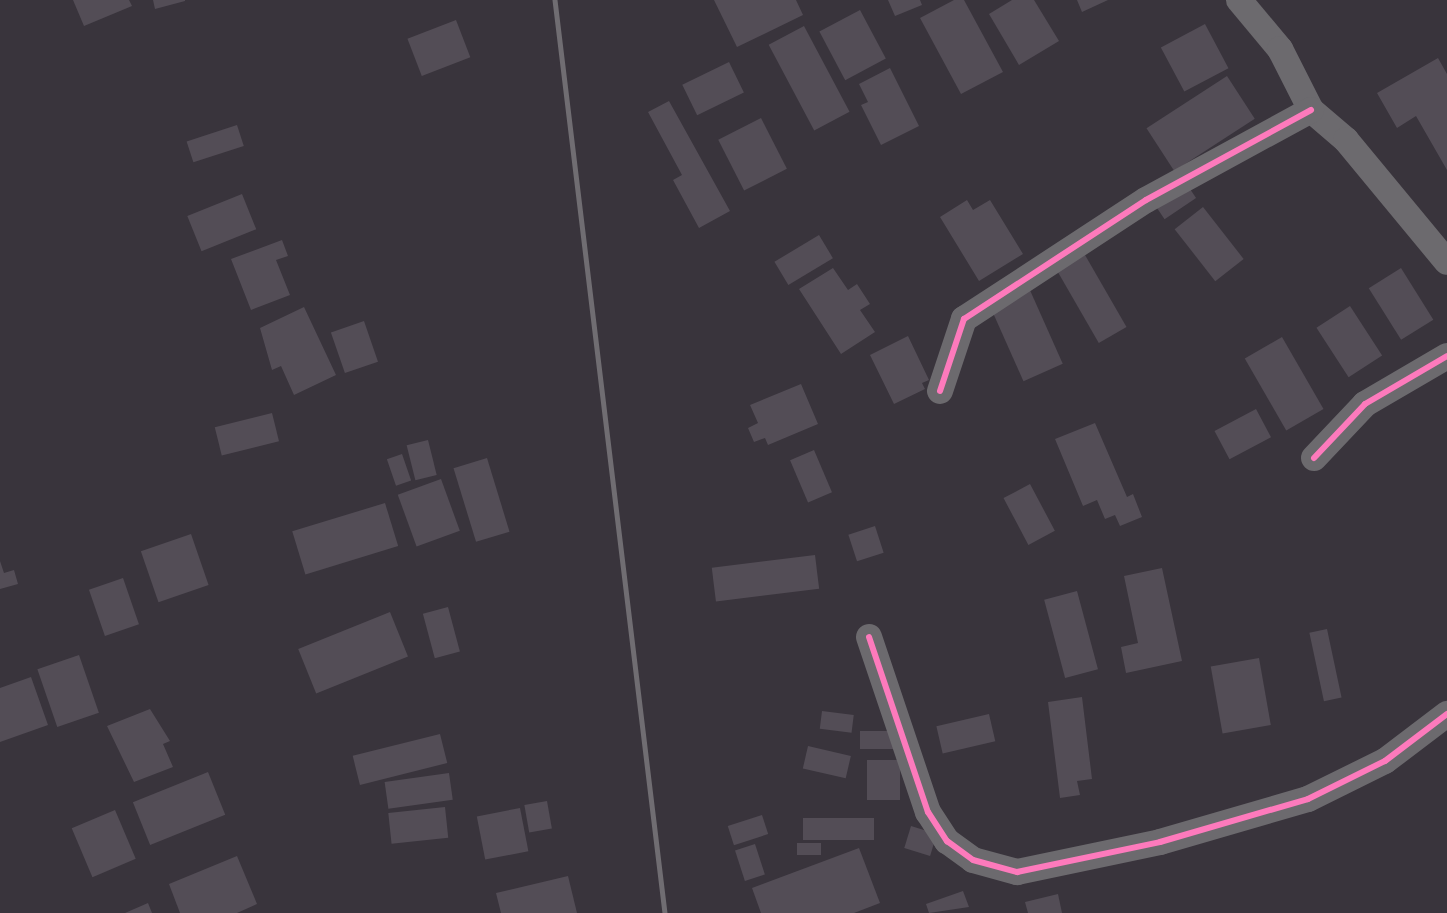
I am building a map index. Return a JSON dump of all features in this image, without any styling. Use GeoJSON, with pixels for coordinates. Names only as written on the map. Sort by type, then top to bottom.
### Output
{"type":"FeatureCollection","features":[{"type":"Feature","properties":{"kind":"street"},"geometry":{"type":"LineString","coordinates":[[1239,0],[1280,49],[1311,110],[1347,140],[1447,262]]}},
{"type":"Feature","properties":{"kind":"street"},"geometry":{"type":"LineString","coordinates":[[940,391],[964,319],[1146,200],[1311,110]]}},
{"type":"Feature","properties":{"kind":"street"},"geometry":{"type":"LineString","coordinates":[[1314,458],[1365,404],[1447,356]]}},
{"type":"Feature","properties":{"kind":"street"},"geometry":{"type":"LineString","coordinates":[[869,637],[928,812],[947,841],[973,861],[1017,872],[1160,842],[1308,799],[1385,761],[1447,714]]}},
{"type":"Feature","properties":{"kind":"building"},"geometry":{"type":"Polygon","coordinates":[[[73,0],[129,0],[132,6],[84,26],[73,0]]]}},
{"type":"Feature","properties":{"kind":"building"},"geometry":{"type":"Polygon","coordinates":[[[153,0],[185,0],[185,1],[155,9],[153,0]]]}},
{"type":"Feature","properties":{"kind":"building"},"geometry":{"type":"Polygon","coordinates":[[[714,0],[796,0],[803,15],[737,47],[714,0]]]}},
{"type":"Feature","properties":{"kind":"building"},"geometry":{"type":"Polygon","coordinates":[[[888,0],[920,0],[922,5],[895,16],[888,0]]]}},
{"type":"Feature","properties":{"kind":"building"},"geometry":{"type":"Polygon","coordinates":[[[954,0],[964,0],[1003,72],[961,94],[920,18],[954,0]]]}},
{"type":"Feature","properties":{"kind":"building"},"geometry":{"type":"Polygon","coordinates":[[[1012,0],[1034,0],[1059,41],[1019,65],[989,14],[1012,0]]]}},
{"type":"Feature","properties":{"kind":"building"},"geometry":{"type":"Polygon","coordinates":[[[1077,0],[1108,0],[1082,12],[1077,0]]]}},
{"type":"Feature","properties":{"kind":"building"},"geometry":{"type":"Polygon","coordinates":[[[860,10],[886,59],[845,80],[819,32],[860,10]]]}},
{"type":"Feature","properties":{"kind":"building"},"geometry":{"type":"Polygon","coordinates":[[[456,20],[470,57],[422,76],[407,39],[456,20]]]}},
{"type":"Feature","properties":{"kind":"building"},"geometry":{"type":"Polygon","coordinates":[[[1205,24],[1228,68],[1184,92],[1161,47],[1205,24]]]}},
{"type":"Feature","properties":{"kind":"building"},"geometry":{"type":"Polygon","coordinates":[[[804,26],[850,112],[814,130],[769,45],[804,26]]]}},
{"type":"Feature","properties":{"kind":"building"},"geometry":{"type":"Polygon","coordinates":[[[1438,58],[1447,74],[1447,170],[1416,116],[1397,128],[1377,93],[1438,58]]]}},
{"type":"Feature","properties":{"kind":"building"},"geometry":{"type":"Polygon","coordinates":[[[729,62],[744,93],[697,115],[682,85],[729,62]]]}},
{"type":"Feature","properties":{"kind":"building"},"geometry":{"type":"Polygon","coordinates":[[[890,68],[919,126],[881,145],[861,105],[868,102],[859,84],[890,68]]]}},
{"type":"Feature","properties":{"kind":"building"},"geometry":{"type":"Polygon","coordinates":[[[1227,76],[1255,119],[1174,171],[1146,128],[1227,76]]]}},
{"type":"Feature","properties":{"kind":"building"},"geometry":{"type":"Polygon","coordinates":[[[669,101],[730,211],[699,228],[673,180],[682,175],[648,112],[669,101]]]}},
{"type":"Feature","properties":{"kind":"building"},"geometry":{"type":"Polygon","coordinates":[[[761,118],[787,169],[744,191],[718,140],[761,118]]]}},
{"type":"Feature","properties":{"kind":"building"},"geometry":{"type":"Polygon","coordinates":[[[237,125],[244,146],[193,162],[187,141],[237,125]]]}},
{"type":"Feature","properties":{"kind":"building"},"geometry":{"type":"Polygon","coordinates":[[[1186,183],[1196,198],[1165,219],[1154,204],[1186,183]]]}},
{"type":"Feature","properties":{"kind":"building"},"geometry":{"type":"Polygon","coordinates":[[[242,194],[256,229],[202,251],[187,216],[242,194]]]}},
{"type":"Feature","properties":{"kind":"building"},"geometry":{"type":"Polygon","coordinates":[[[967,200],[973,210],[990,200],[1023,254],[979,281],[940,217],[967,200]]]}},
{"type":"Feature","properties":{"kind":"building"},"geometry":{"type":"Polygon","coordinates":[[[1203,207],[1244,259],[1215,281],[1175,229],[1203,207]]]}},
{"type":"Feature","properties":{"kind":"building"},"geometry":{"type":"Polygon","coordinates":[[[819,235],[833,258],[788,285],[774,262],[819,235]]]}},
{"type":"Feature","properties":{"kind":"building"},"geometry":{"type":"Polygon","coordinates":[[[282,240],[288,256],[276,260],[290,295],[251,310],[231,259],[282,240]]]}},
{"type":"Feature","properties":{"kind":"building"},"geometry":{"type":"Polygon","coordinates":[[[1085,255],[1126,327],[1099,343],[1057,271],[1085,255]]]}},
{"type":"Feature","properties":{"kind":"building"},"geometry":{"type":"Polygon","coordinates":[[[833,268],[848,290],[857,284],[870,304],[860,310],[875,332],[841,354],[799,289],[833,268]]]}},
{"type":"Feature","properties":{"kind":"building"},"geometry":{"type":"Polygon","coordinates":[[[1401,268],[1433,320],[1401,340],[1369,288],[1401,268]]]}},
{"type":"Feature","properties":{"kind":"building"},"geometry":{"type":"Polygon","coordinates":[[[1029,288],[1063,364],[1023,381],[990,305],[1029,288]]]}},
{"type":"Feature","properties":{"kind":"building"},"geometry":{"type":"Polygon","coordinates":[[[1350,306],[1382,355],[1349,377],[1316,328],[1350,306]]]}},
{"type":"Feature","properties":{"kind":"building"},"geometry":{"type":"Polygon","coordinates":[[[304,307],[336,375],[294,395],[281,366],[272,370],[260,328],[304,307]]]}},
{"type":"Feature","properties":{"kind":"building"},"geometry":{"type":"Polygon","coordinates":[[[364,321],[378,362],[345,373],[331,332],[364,321]]]}},
{"type":"Feature","properties":{"kind":"building"},"geometry":{"type":"Polygon","coordinates":[[[908,336],[929,380],[922,383],[925,389],[894,404],[870,355],[908,336]]]}},
{"type":"Feature","properties":{"kind":"building"},"geometry":{"type":"Polygon","coordinates":[[[1282,337],[1324,409],[1286,430],[1245,358],[1282,337]]]}},
{"type":"Feature","properties":{"kind":"building"},"geometry":{"type":"Polygon","coordinates":[[[801,384],[818,424],[768,445],[765,438],[754,442],[748,428],[758,423],[750,405],[801,384]]]}},
{"type":"Feature","properties":{"kind":"building"},"geometry":{"type":"Polygon","coordinates":[[[1256,409],[1271,437],[1230,459],[1215,431],[1256,409]]]}},
{"type":"Feature","properties":{"kind":"building"},"geometry":{"type":"Polygon","coordinates":[[[272,413],[279,441],[222,455],[215,427],[272,413]]]}},
{"type":"Feature","properties":{"kind":"building"},"geometry":{"type":"Polygon","coordinates":[[[1095,423],[1127,497],[1133,494],[1142,517],[1120,526],[1115,515],[1105,519],[1097,500],[1083,506],[1055,439],[1095,423]]]}},
{"type":"Feature","properties":{"kind":"building"},"geometry":{"type":"Polygon","coordinates":[[[428,440],[437,475],[415,480],[407,445],[428,440]]]}},
{"type":"Feature","properties":{"kind":"building"},"geometry":{"type":"Polygon","coordinates":[[[814,450],[832,492],[808,503],[790,460],[814,450]]]}},
{"type":"Feature","properties":{"kind":"building"},"geometry":{"type":"Polygon","coordinates":[[[402,454],[411,480],[396,486],[387,459],[402,454]]]}},
{"type":"Feature","properties":{"kind":"building"},"geometry":{"type":"Polygon","coordinates":[[[487,458],[510,532],[476,542],[454,468],[487,458]]]}},
{"type":"Feature","properties":{"kind":"building"},"geometry":{"type":"Polygon","coordinates":[[[441,479],[460,531],[417,546],[398,495],[441,479]]]}},
{"type":"Feature","properties":{"kind":"building"},"geometry":{"type":"Polygon","coordinates":[[[1030,484],[1055,531],[1028,545],[1004,498],[1030,484]]]}},
{"type":"Feature","properties":{"kind":"building"},"geometry":{"type":"Polygon","coordinates":[[[385,503],[398,546],[305,574],[292,531],[385,503]]]}},
{"type":"Feature","properties":{"kind":"building"},"geometry":{"type":"Polygon","coordinates":[[[875,526],[884,553],[857,561],[848,535],[875,526]]]}},
{"type":"Feature","properties":{"kind":"building"},"geometry":{"type":"Polygon","coordinates":[[[191,534],[209,585],[158,602],[141,551],[191,534]]]}},
{"type":"Feature","properties":{"kind":"building"},"geometry":{"type":"Polygon","coordinates":[[[815,555],[819,589],[716,601],[712,568],[815,555]]]}},
{"type":"Feature","properties":{"kind":"building"},"geometry":{"type":"Polygon","coordinates":[[[0,561],[4,573],[14,570],[18,584],[0,589],[0,561]]]}},
{"type":"Feature","properties":{"kind":"building"},"geometry":{"type":"Polygon","coordinates":[[[1162,568],[1182,661],[1126,673],[1121,647],[1138,643],[1124,576],[1162,568]]]}},
{"type":"Feature","properties":{"kind":"building"},"geometry":{"type":"Polygon","coordinates":[[[123,578],[139,624],[105,636],[89,590],[123,578]]]}},
{"type":"Feature","properties":{"kind":"building"},"geometry":{"type":"Polygon","coordinates":[[[1077,591],[1098,669],[1065,678],[1044,600],[1077,591]]]}},
{"type":"Feature","properties":{"kind":"building"},"geometry":{"type":"Polygon","coordinates":[[[448,607],[460,651],[435,658],[423,614],[448,607]]]}},
{"type":"Feature","properties":{"kind":"building"},"geometry":{"type":"Polygon","coordinates":[[[390,612],[408,657],[316,694],[298,649],[390,612]]]}},
{"type":"Feature","properties":{"kind":"building"},"geometry":{"type":"Polygon","coordinates":[[[1327,629],[1342,697],[1324,701],[1309,633],[1327,629]]]}},
{"type":"Feature","properties":{"kind":"building"},"geometry":{"type":"Polygon","coordinates":[[[79,655],[99,713],[57,727],[37,669],[79,655]]]}},
{"type":"Feature","properties":{"kind":"building"},"geometry":{"type":"Polygon","coordinates":[[[1259,658],[1271,725],[1223,733],[1211,667],[1259,658]]]}},
{"type":"Feature","properties":{"kind":"building"},"geometry":{"type":"Polygon","coordinates":[[[31,677],[48,725],[0,742],[0,688],[31,677]]]}},
{"type":"Feature","properties":{"kind":"building"},"geometry":{"type":"Polygon","coordinates":[[[1082,697],[1092,779],[1077,781],[1080,795],[1060,798],[1048,702],[1082,697]]]}},
{"type":"Feature","properties":{"kind":"building"},"geometry":{"type":"Polygon","coordinates":[[[150,709],[170,741],[163,744],[173,767],[134,782],[107,726],[150,709]]]}},
{"type":"Feature","properties":{"kind":"building"},"geometry":{"type":"Polygon","coordinates":[[[822,711],[854,715],[852,733],[820,729],[822,711]]]}},
{"type":"Feature","properties":{"kind":"building"},"geometry":{"type":"Polygon","coordinates":[[[989,714],[995,741],[943,753],[936,726],[989,714]]]}},
{"type":"Feature","properties":{"kind":"building"},"geometry":{"type":"Polygon","coordinates":[[[860,731],[898,731],[898,749],[860,749],[860,731]]]}},
{"type":"Feature","properties":{"kind":"building"},"geometry":{"type":"Polygon","coordinates":[[[440,734],[447,763],[360,785],[353,756],[440,734]]]}},
{"type":"Feature","properties":{"kind":"building"},"geometry":{"type":"Polygon","coordinates":[[[808,746],[851,756],[846,778],[803,768],[808,746]]]}},
{"type":"Feature","properties":{"kind":"building"},"geometry":{"type":"Polygon","coordinates":[[[867,760],[900,760],[900,800],[867,800],[867,760]]]}},
{"type":"Feature","properties":{"kind":"building"},"geometry":{"type":"Polygon","coordinates":[[[208,772],[225,815],[150,845],[133,802],[208,772]]]}},
{"type":"Feature","properties":{"kind":"building"},"geometry":{"type":"Polygon","coordinates":[[[449,773],[453,800],[388,809],[385,782],[449,773]]]}},
{"type":"Feature","properties":{"kind":"building"},"geometry":{"type":"Polygon","coordinates":[[[547,801],[552,829],[529,833],[524,805],[547,801]]]}},
{"type":"Feature","properties":{"kind":"building"},"geometry":{"type":"Polygon","coordinates":[[[445,807],[448,838],[392,844],[388,813],[445,807]]]}},
{"type":"Feature","properties":{"kind":"building"},"geometry":{"type":"Polygon","coordinates":[[[520,808],[528,851],[485,860],[477,816],[520,808]]]}},
{"type":"Feature","properties":{"kind":"building"},"geometry":{"type":"Polygon","coordinates":[[[115,810],[136,859],[92,877],[72,828],[115,810]]]}},
{"type":"Feature","properties":{"kind":"building"},"geometry":{"type":"Polygon","coordinates":[[[762,815],[768,834],[734,845],[728,826],[762,815]]]}},
{"type":"Feature","properties":{"kind":"building"},"geometry":{"type":"Polygon","coordinates":[[[803,818],[874,818],[874,840],[803,840],[803,818]]]}},
{"type":"Feature","properties":{"kind":"building"},"geometry":{"type":"Polygon","coordinates":[[[911,826],[937,834],[930,856],[904,848],[911,826]]]}},
{"type":"Feature","properties":{"kind":"building"},"geometry":{"type":"Polygon","coordinates":[[[797,843],[821,843],[821,855],[797,855],[797,843]]]}},
{"type":"Feature","properties":{"kind":"building"},"geometry":{"type":"Polygon","coordinates":[[[755,844],[765,874],[745,881],[735,850],[755,844]]]}},
{"type":"Feature","properties":{"kind":"building"},"geometry":{"type":"Polygon","coordinates":[[[859,848],[880,903],[854,913],[761,913],[752,888],[859,848]]]}},
{"type":"Feature","properties":{"kind":"building"},"geometry":{"type":"Polygon","coordinates":[[[237,856],[257,904],[237,913],[180,913],[169,884],[237,856]]]}},
{"type":"Feature","properties":{"kind":"building"},"geometry":{"type":"Polygon","coordinates":[[[568,876],[577,913],[501,913],[496,893],[568,876]]]}},
{"type":"Feature","properties":{"kind":"building"},"geometry":{"type":"Polygon","coordinates":[[[963,891],[969,907],[929,913],[926,904],[963,891]]]}},
{"type":"Feature","properties":{"kind":"building"},"geometry":{"type":"Polygon","coordinates":[[[1058,894],[1062,913],[1028,913],[1025,902],[1058,894]]]}},
{"type":"Feature","properties":{"kind":"building"},"geometry":{"type":"Polygon","coordinates":[[[148,903],[152,913],[125,913],[148,903]]]}},
{"type":"Feature","properties":{"kind":"railway"},"geometry":{"type":"LineString","coordinates":[[555,0],[665,913]]}},
{"type":"Feature","properties":{"kind":"cycle path"},"geometry":{"type":"LineString","coordinates":[[940,391],[964,319],[1146,200],[1311,110]]}},
{"type":"Feature","properties":{"kind":"cycle path"},"geometry":{"type":"LineString","coordinates":[[1314,458],[1365,404],[1447,356]]}},
{"type":"Feature","properties":{"kind":"cycle path"},"geometry":{"type":"LineString","coordinates":[[869,637],[928,812],[947,841],[973,860],[1017,872],[1160,842],[1308,799],[1385,761],[1447,714]]}}]}
